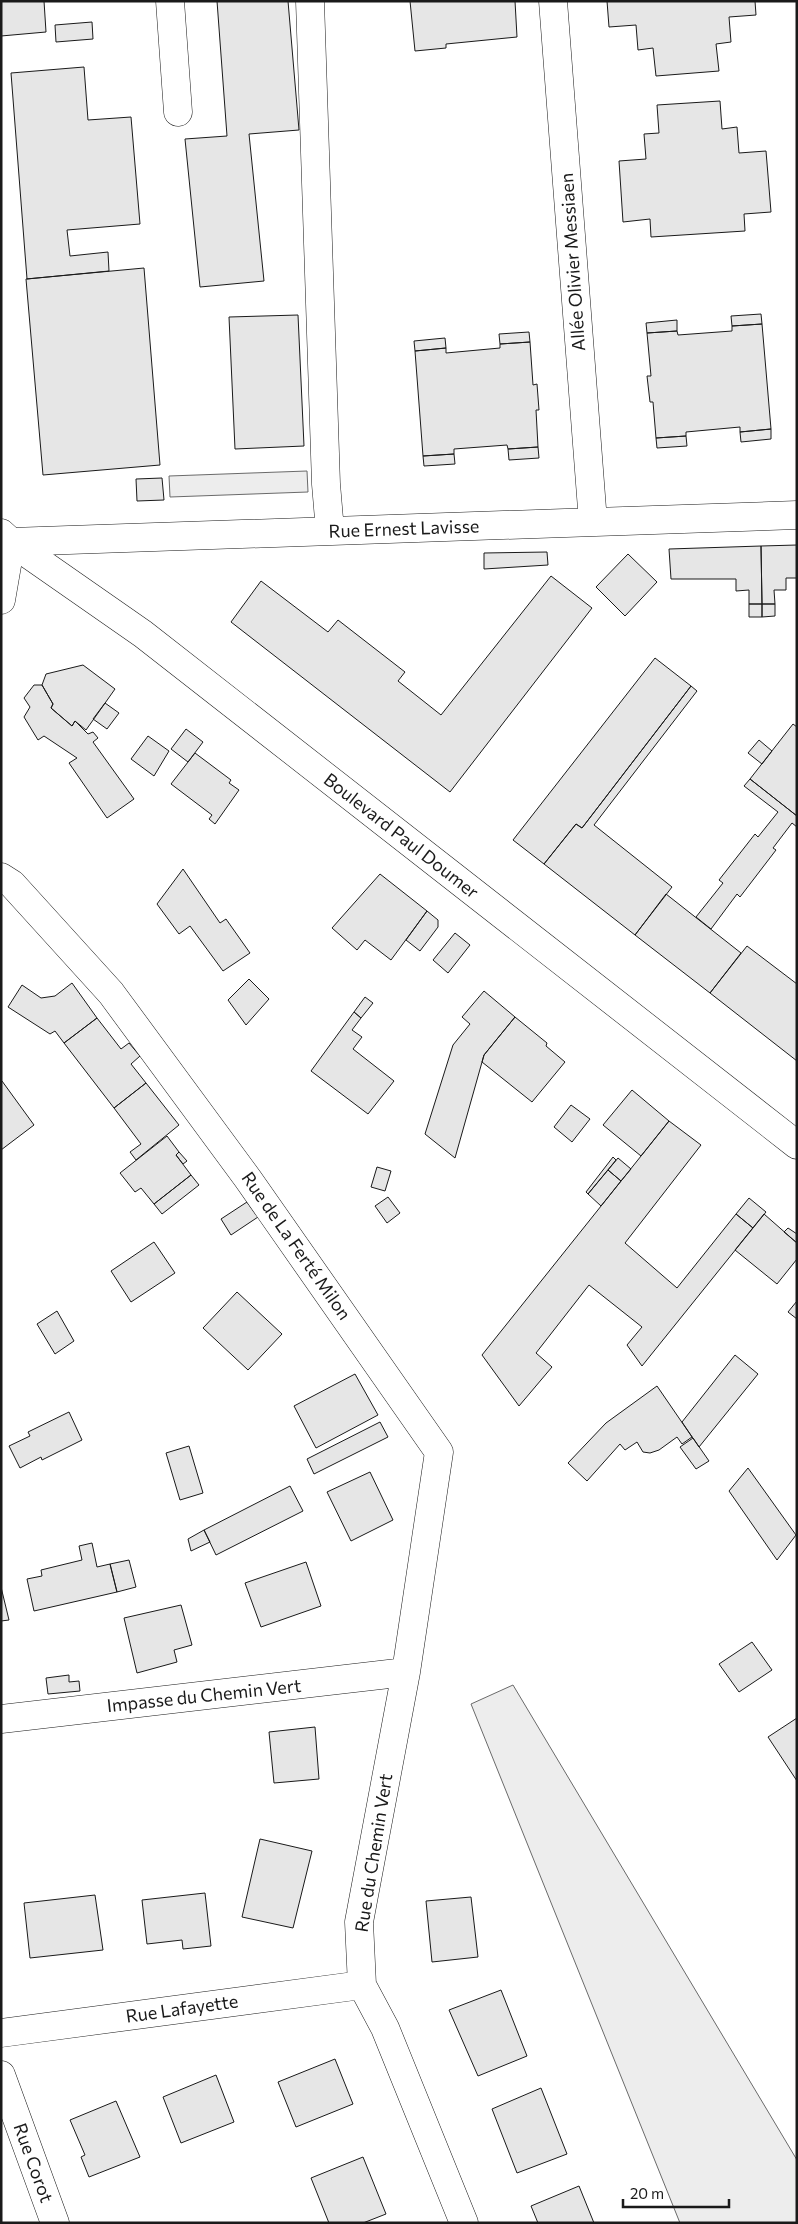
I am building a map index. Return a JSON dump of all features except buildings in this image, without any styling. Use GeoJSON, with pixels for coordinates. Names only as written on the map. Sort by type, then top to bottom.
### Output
{"type":"FeatureCollection","features":[{"type":"Feature","properties":{"kind":"street"},"geometry":{"type":"LineString","coordinates":[[170,1],[178,112]]}},
{"type":"Feature","properties":{"kind":"street"},"geometry":{"type":"LineString","coordinates":[[310,1],[330,531]]}},
{"type":"Feature","properties":{"kind":"street","name":"Allée Olivier Messiaen"},"geometry":{"type":"LineString","coordinates":[[553,1],[593,522]]}},
{"type":"Feature","properties":{"kind":"street","name":"Rue Ernest Lavisse"},"geometry":{"type":"LineString","coordinates":[[6,537],[330,531],[797,515]]}},
{"type":"Feature","properties":{"kind":"street"},"geometry":{"type":"LineString","coordinates":[[1,600],[6,537]]}},
{"type":"Feature","properties":{"kind":"street","name":"Boulevard Paul Doumer"},"geometry":{"type":"LineString","coordinates":[[6,537],[143,634],[797,1145]]}},
{"type":"Feature","properties":{"kind":"street","name":"Rue de La Ferté Milon"},"geometry":{"type":"LineString","coordinates":[[1,877],[12,884],[111,993],[248,1179],[439,1452],[406,1672]]}},
{"type":"Feature","properties":{"kind":"street","name":"Impasse du Chemin Vert"},"geometry":{"type":"LineString","coordinates":[[1,1719],[406,1672]]}},
{"type":"Feature","properties":{"kind":"street","name":"Rue du Chemin Vert"},"geometry":{"type":"LineString","coordinates":[[406,1672],[359,1922],[362,1985],[385,2028],[464,2223]]}},
{"type":"Feature","properties":{"kind":"street","name":"Rue Lafayette"},"geometry":{"type":"LineString","coordinates":[[1,2033],[362,1985]]}},
{"type":"Feature","properties":{"kind":"street","name":"Rue Corot"},"geometry":{"type":"LineString","coordinates":[[1,2075],[55,2223]]}},
{"type":"Feature","properties":{"kind":"shaded area"},"geometry":{"type":"Polygon","coordinates":[[[307,471],[308,492],[170,497],[169,476],[307,471]]]}},
{"type":"Feature","properties":{"kind":"shaded area"},"geometry":{"type":"Polygon","coordinates":[[[513,1685],[797,2160],[797,2223],[680,2223],[471,1704],[513,1685]]]}}]}
